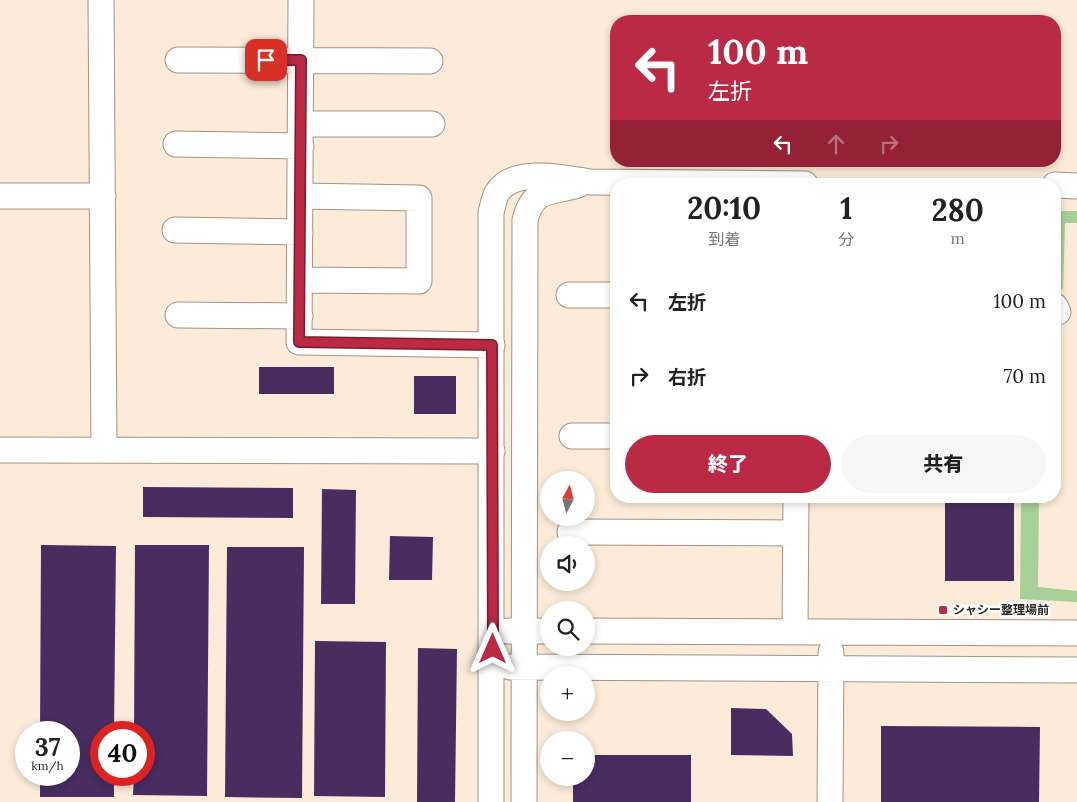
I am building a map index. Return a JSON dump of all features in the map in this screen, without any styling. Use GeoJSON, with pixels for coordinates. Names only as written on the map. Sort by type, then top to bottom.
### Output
{"type":"FeatureCollection","features":[{"type":"Feature","properties":{"kind":"street"},"geometry":{"type":"LineString","coordinates":[[101,0],[104,450]]}},
{"type":"Feature","properties":{"kind":"street"},"geometry":{"type":"LineString","coordinates":[[301,0],[299,342],[492,345]]}},
{"type":"Feature","properties":{"kind":"street"},"geometry":{"type":"LineString","coordinates":[[178,60],[430,61]]}},
{"type":"Feature","properties":{"kind":"street"},"geometry":{"type":"LineString","coordinates":[[176,144],[432,124]]}},
{"type":"Feature","properties":{"kind":"street"},"geometry":{"type":"LineString","coordinates":[[491,802],[493,631],[491,212],[497,192],[510,181],[530,176],[558,176],[590,182],[610,182]]}},
{"type":"Feature","properties":{"kind":"street"},"geometry":{"type":"LineString","coordinates":[[524,802],[525,667],[537,631],[525,220],[529,206],[536,196],[590,182]]}},
{"type":"Feature","properties":{"kind":"street"},"geometry":{"type":"LineString","coordinates":[[1061,185],[1077,186]]}},
{"type":"Feature","properties":{"kind":"street"},"geometry":{"type":"LineString","coordinates":[[0,196],[103,196]]}},
{"type":"Feature","properties":{"kind":"street"},"geometry":{"type":"LineString","coordinates":[[300,196],[419,198],[418,281],[300,280]]}},
{"type":"Feature","properties":{"kind":"street"},"geometry":{"type":"LineString","coordinates":[[175,230],[300,232]]}},
{"type":"Feature","properties":{"kind":"street"},"geometry":{"type":"LineString","coordinates":[[570,295],[610,296]]}},
{"type":"Feature","properties":{"kind":"street"},"geometry":{"type":"LineString","coordinates":[[178,315],[300,316]]}},
{"type":"Feature","properties":{"kind":"street"},"geometry":{"type":"LineString","coordinates":[[572,436],[610,436]]}},
{"type":"Feature","properties":{"kind":"street"},"geometry":{"type":"LineString","coordinates":[[0,450],[492,451]]}},
{"type":"Feature","properties":{"kind":"street"},"geometry":{"type":"LineString","coordinates":[[794,632],[796,503]]}},
{"type":"Feature","properties":{"kind":"street"},"geometry":{"type":"LineString","coordinates":[[570,532],[796,533]]}},
{"type":"Feature","properties":{"kind":"street"},"geometry":{"type":"LineString","coordinates":[[493,631],[537,631]]}},
{"type":"Feature","properties":{"kind":"street"},"geometry":{"type":"LineString","coordinates":[[595,631],[1077,633]]}},
{"type":"Feature","properties":{"kind":"street"},"geometry":{"type":"LineString","coordinates":[[830,802],[831,632]]}},
{"type":"Feature","properties":{"kind":"street"},"geometry":{"type":"LineString","coordinates":[[493,668],[1077,670]]}},
{"type":"Feature","properties":{"kind":"green space"},"geometry":{"type":"Polygon","coordinates":[[[1061,211],[1077,211],[1077,223],[1065,223],[1063,289],[1061,289],[1061,211]]]}},
{"type":"Feature","properties":{"kind":"green space"},"geometry":{"type":"Polygon","coordinates":[[[1021,503],[1039,503],[1038,587],[1077,591],[1077,602],[1020,599],[1021,503]]]}},
{"type":"Feature","properties":{"kind":"building"},"geometry":{"type":"Polygon","coordinates":[[[259,367],[334,367],[334,394],[259,394],[259,367]]]}},
{"type":"Feature","properties":{"kind":"building"},"geometry":{"type":"Polygon","coordinates":[[[414,376],[456,376],[456,414],[414,414],[414,376]]]}},
{"type":"Feature","properties":{"kind":"building"},"geometry":{"type":"Polygon","coordinates":[[[143,487],[293,488],[293,518],[143,517],[143,487]]]}},
{"type":"Feature","properties":{"kind":"building"},"geometry":{"type":"Polygon","coordinates":[[[322,489],[356,490],[355,604],[321,604],[322,489]]]}},
{"type":"Feature","properties":{"kind":"building"},"geometry":{"type":"Polygon","coordinates":[[[945,503],[1014,503],[1014,581],[945,581],[945,503]]]}},
{"type":"Feature","properties":{"kind":"building"},"geometry":{"type":"Polygon","coordinates":[[[390,536],[433,537],[432,580],[389,580],[390,536]]]}},
{"type":"Feature","properties":{"kind":"building"},"geometry":{"type":"Polygon","coordinates":[[[41,545],[116,546],[114,721],[90,721],[90,786],[114,786],[114,797],[40,797],[40,786],[80,786],[80,721],[40,721],[41,545]]]}},
{"type":"Feature","properties":{"kind":"building"},"geometry":{"type":"Polygon","coordinates":[[[135,545],[209,545],[207,796],[133,795],[133,786],[155,786],[155,721],[134,721],[135,545]]]}},
{"type":"Feature","properties":{"kind":"building"},"geometry":{"type":"Polygon","coordinates":[[[227,547],[304,547],[302,798],[225,797],[227,547]]]}},
{"type":"Feature","properties":{"kind":"building"},"geometry":{"type":"Polygon","coordinates":[[[315,641],[386,642],[385,797],[314,796],[315,641]]]}},
{"type":"Feature","properties":{"kind":"building"},"geometry":{"type":"Polygon","coordinates":[[[418,648],[457,649],[455,802],[417,802],[418,648]]]}},
{"type":"Feature","properties":{"kind":"building"},"geometry":{"type":"Polygon","coordinates":[[[731,708],[766,709],[792,734],[793,756],[731,755],[731,708]]]}},
{"type":"Feature","properties":{"kind":"building"},"geometry":{"type":"Polygon","coordinates":[[[881,726],[1040,727],[1039,802],[881,802],[881,726]]]}},
{"type":"Feature","properties":{"kind":"building"},"geometry":{"type":"Polygon","coordinates":[[[595,755],[691,755],[691,802],[573,802],[573,786],[595,786],[595,755]]]}},
{"type":"Feature","properties":{"kind":"place","name":"シャシー整理場前"},"geometry":{"type":"Point","coordinates":[943,610]}},
{"type":"Feature","properties":{"kind":"route"},"geometry":{"type":"LineString","coordinates":[[266,60],[301,60],[299,342],[492,345],[493,649]]}}]}
